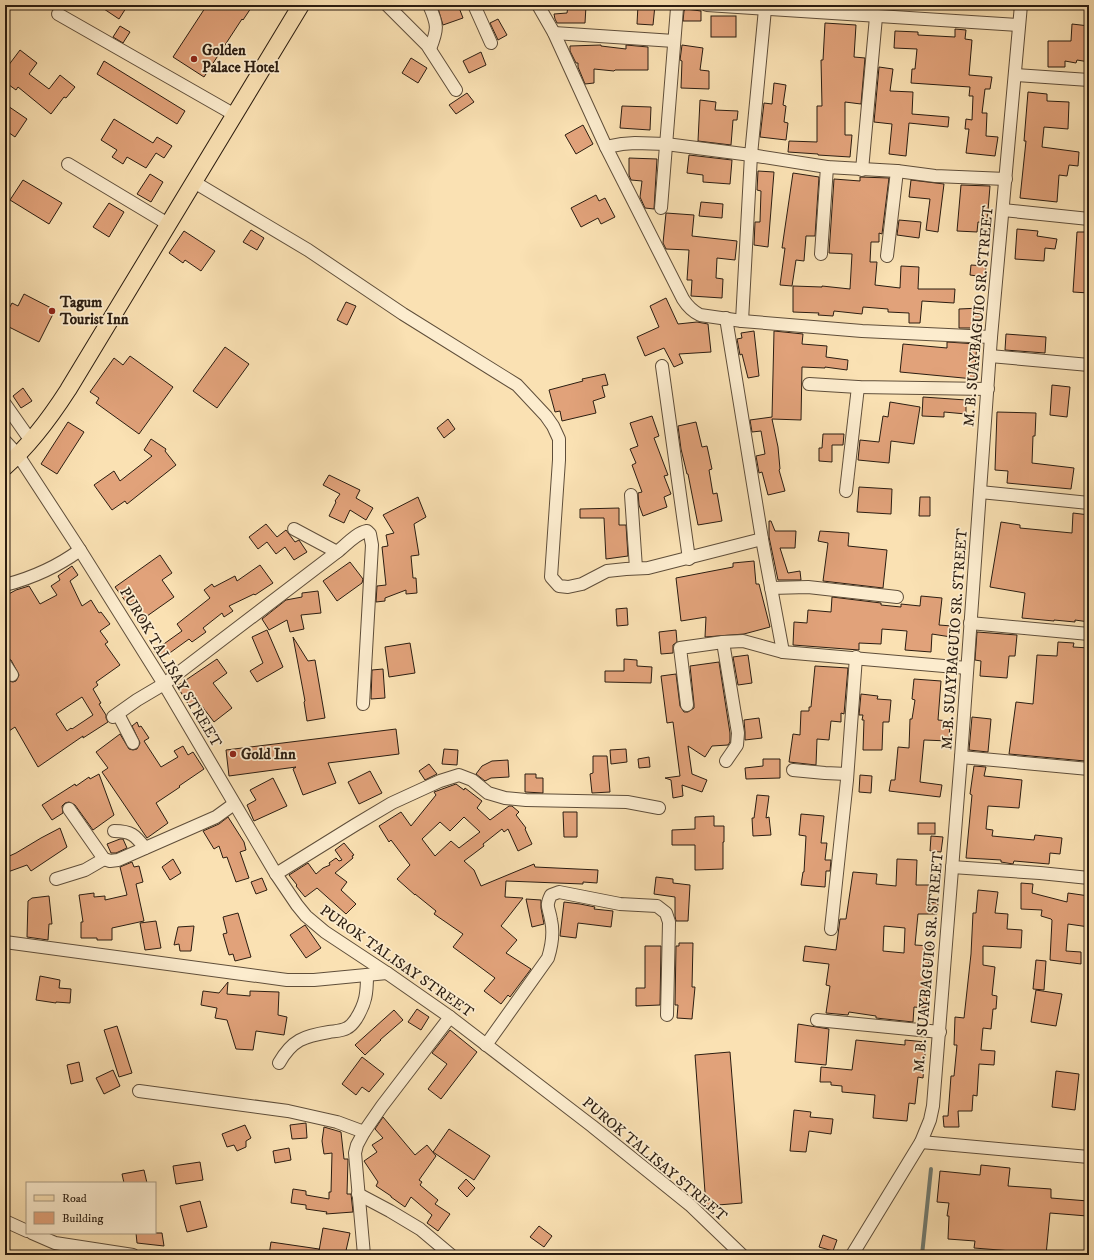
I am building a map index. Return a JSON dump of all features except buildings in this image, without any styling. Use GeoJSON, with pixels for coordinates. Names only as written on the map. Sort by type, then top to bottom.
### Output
{"type":"FeatureCollection","features":[{"type":"Feature","properties":{"kind":"main road"},"geometry":{"type":"LineString","coordinates":[[5,467],[31,441],[54,412],[301,5]]}},
{"type":"Feature","properties":{"kind":"street"},"geometry":{"type":"LineString","coordinates":[[387,5],[418,35],[430,49],[456,90]]}},
{"type":"Feature","properties":{"kind":"street"},"geometry":{"type":"LineString","coordinates":[[429,5],[437,27],[430,49]]}},
{"type":"Feature","properties":{"kind":"street"},"geometry":{"type":"LineString","coordinates":[[474,5],[491,43]]}},
{"type":"Feature","properties":{"kind":"street"},"geometry":{"type":"LineString","coordinates":[[538,5],[554,33],[606,147],[683,299],[689,308],[700,315],[742,320],[862,331],[992,337]]}},
{"type":"Feature","properties":{"kind":"street"},"geometry":{"type":"LineString","coordinates":[[661,208],[677,8],[680,5]]}},
{"type":"Feature","properties":{"kind":"street"},"geometry":{"type":"LineString","coordinates":[[707,5],[1019,25]]}},
{"type":"Feature","properties":{"kind":"street","name":"M. B. SUAYBAGUIO SR. STREET"},"geometry":{"type":"LineString","coordinates":[[852,1255],[921,1142],[930,1120],[933,1106],[962,757],[970,624],[990,356],[1021,5]]}},
{"type":"Feature","properties":{"kind":"street"},"geometry":{"type":"LineString","coordinates":[[742,320],[751,155],[765,9]]}},
{"type":"Feature","properties":{"kind":"street"},"geometry":{"type":"LineString","coordinates":[[58,14],[235,115]]}},
{"type":"Feature","properties":{"kind":"street"},"geometry":{"type":"LineString","coordinates":[[862,170],[876,17]]}},
{"type":"Feature","properties":{"kind":"street"},"geometry":{"type":"LineString","coordinates":[[554,33],[674,41]]}},
{"type":"Feature","properties":{"kind":"street"},"geometry":{"type":"LineString","coordinates":[[1015,75],[1089,80]]}},
{"type":"Feature","properties":{"kind":"street"},"geometry":{"type":"LineString","coordinates":[[606,147],[622,144],[666,144],[827,167],[935,176],[1006,179]]}},
{"type":"Feature","properties":{"kind":"street"},"geometry":{"type":"LineString","coordinates":[[68,164],[168,224]]}},
{"type":"Feature","properties":{"kind":"street"},"geometry":{"type":"LineString","coordinates":[[821,254],[827,167]]}},
{"type":"Feature","properties":{"kind":"street"},"geometry":{"type":"LineString","coordinates":[[887,256],[898,172]]}},
{"type":"Feature","properties":{"kind":"street"},"geometry":{"type":"LineString","coordinates":[[194,182],[308,250],[403,314],[517,386],[531,399],[553,426],[559,438],[559,460],[551,577],[559,586],[568,587],[582,584],[607,571],[648,568],[762,539]]}},
{"type":"Feature","properties":{"kind":"street"},"geometry":{"type":"LineString","coordinates":[[1003,210],[1089,219]]}},
{"type":"Feature","properties":{"kind":"street"},"geometry":{"type":"LineString","coordinates":[[726,318],[762,539],[783,652]]}},
{"type":"Feature","properties":{"kind":"street"},"geometry":{"type":"LineString","coordinates":[[990,356],[1089,365]]}},
{"type":"Feature","properties":{"kind":"street"},"geometry":{"type":"LineString","coordinates":[[662,366],[688,558]]}},
{"type":"Feature","properties":{"kind":"street"},"geometry":{"type":"LineString","coordinates":[[809,384],[858,387],[988,389]]}},
{"type":"Feature","properties":{"kind":"street"},"geometry":{"type":"LineString","coordinates":[[846,491],[858,387]]}},
{"type":"Feature","properties":{"kind":"street"},"geometry":{"type":"LineString","coordinates":[[5,404],[31,441]]}},
{"type":"Feature","properties":{"kind":"street","name":"PUROK TALISAY STREET"},"geometry":{"type":"LineString","coordinates":[[5,441],[18,455],[80,550],[164,684],[276,874],[306,916],[325,932],[450,1017],[592,1126],[690,1205],[742,1255]]}},
{"type":"Feature","properties":{"kind":"street"},"geometry":{"type":"LineString","coordinates":[[980,492],[1089,503]]}},
{"type":"Feature","properties":{"kind":"street"},"geometry":{"type":"LineString","coordinates":[[630,495],[636,568]]}},
{"type":"Feature","properties":{"kind":"street"},"geometry":{"type":"LineString","coordinates":[[294,529],[337,552]]}},
{"type":"Feature","properties":{"kind":"street"},"geometry":{"type":"LineString","coordinates":[[133,743],[116,715],[137,700],[164,684],[363,532],[367,531],[370,534],[372,545],[363,704]]}},
{"type":"Feature","properties":{"kind":"street"},"geometry":{"type":"LineString","coordinates":[[5,586],[44,572],[72,557],[80,550]]}},
{"type":"Feature","properties":{"kind":"street"},"geometry":{"type":"LineString","coordinates":[[771,588],[808,587],[897,597]]}},
{"type":"Feature","properties":{"kind":"street"},"geometry":{"type":"LineString","coordinates":[[970,624],[1089,634]]}},
{"type":"Feature","properties":{"kind":"street"},"geometry":{"type":"LineString","coordinates":[[687,705],[680,648],[723,642],[743,641],[753,645],[783,652],[856,657],[968,668]]}},
{"type":"Feature","properties":{"kind":"street"},"geometry":{"type":"LineString","coordinates":[[723,642],[738,733],[737,745],[726,761]]}},
{"type":"Feature","properties":{"kind":"street"},"geometry":{"type":"LineString","coordinates":[[831,929],[847,774],[856,657]]}},
{"type":"Feature","properties":{"kind":"street"},"geometry":{"type":"LineString","coordinates":[[5,664],[12,675]]}},
{"type":"Feature","properties":{"kind":"street"},"geometry":{"type":"LineString","coordinates":[[962,757],[1089,769]]}},
{"type":"Feature","properties":{"kind":"street"},"geometry":{"type":"LineString","coordinates":[[792,770],[847,774]]}},
{"type":"Feature","properties":{"kind":"street"},"geometry":{"type":"LineString","coordinates":[[276,874],[392,804],[440,781],[459,775],[472,780],[488,793],[505,798],[526,800],[627,802],[659,808]]}},
{"type":"Feature","properties":{"kind":"street"},"geometry":{"type":"LineString","coordinates":[[69,809],[104,859],[110,861],[118,860],[216,817],[234,804]]}},
{"type":"Feature","properties":{"kind":"street"},"geometry":{"type":"LineString","coordinates":[[114,831],[131,833],[145,848]]}},
{"type":"Feature","properties":{"kind":"street"},"geometry":{"type":"LineString","coordinates":[[56,879],[85,870],[104,859]]}},
{"type":"Feature","properties":{"kind":"street"},"geometry":{"type":"LineString","coordinates":[[952,867],[1089,878]]}},
{"type":"Feature","properties":{"kind":"street"},"geometry":{"type":"LineString","coordinates":[[486,1045],[548,958],[552,943],[552,920],[547,903],[551,895],[559,892],[620,904],[656,906],[666,913],[669,922],[667,1015]]}},
{"type":"Feature","properties":{"kind":"street"},"geometry":{"type":"LineString","coordinates":[[5,942],[287,980],[314,980],[387,973]]}},
{"type":"Feature","properties":{"kind":"street"},"geometry":{"type":"LineString","coordinates":[[279,1063],[291,1045],[303,1038],[348,1028],[362,1009],[366,995],[367,975]]}},
{"type":"Feature","properties":{"kind":"street"},"geometry":{"type":"LineString","coordinates":[[364,1255],[354,1153],[356,1145],[382,1106],[450,1017]]}},
{"type":"Feature","properties":{"kind":"street"},"geometry":{"type":"LineString","coordinates":[[817,1020],[940,1032]]}},
{"type":"Feature","properties":{"kind":"street"},"geometry":{"type":"LineString","coordinates":[[139,1091],[288,1111],[337,1122],[364,1132]]}},
{"type":"Feature","properties":{"kind":"street"},"geometry":{"type":"LineString","coordinates":[[921,1142],[1089,1157]]}},
{"type":"Feature","properties":{"kind":"street"},"geometry":{"type":"LineString","coordinates":[[358,1194],[390,1210],[420,1229],[451,1255]]}},
{"type":"Feature","properties":{"kind":"street"},"geometry":{"type":"LineString","coordinates":[[5,1221],[26,1231]]}},
{"type":"Feature","properties":{"kind":"street"},"geometry":{"type":"LineString","coordinates":[[34,1234],[56,1249],[133,1255]]}},
{"type":"Feature","properties":{"kind":"waterway"},"geometry":{"type":"LineString","coordinates":[[922,1255],[931,1169]]}},
{"type":"Feature","properties":{"kind":"place","name":"Golden Palace Hotel"},"geometry":{"type":"Point","coordinates":[194,59]}},
{"type":"Feature","properties":{"kind":"place","name":"Tagum Tourist Inn"},"geometry":{"type":"Point","coordinates":[52,311]}},
{"type":"Feature","properties":{"kind":"place","name":"Gold Inn"},"geometry":{"type":"Point","coordinates":[233,754]}}]}
